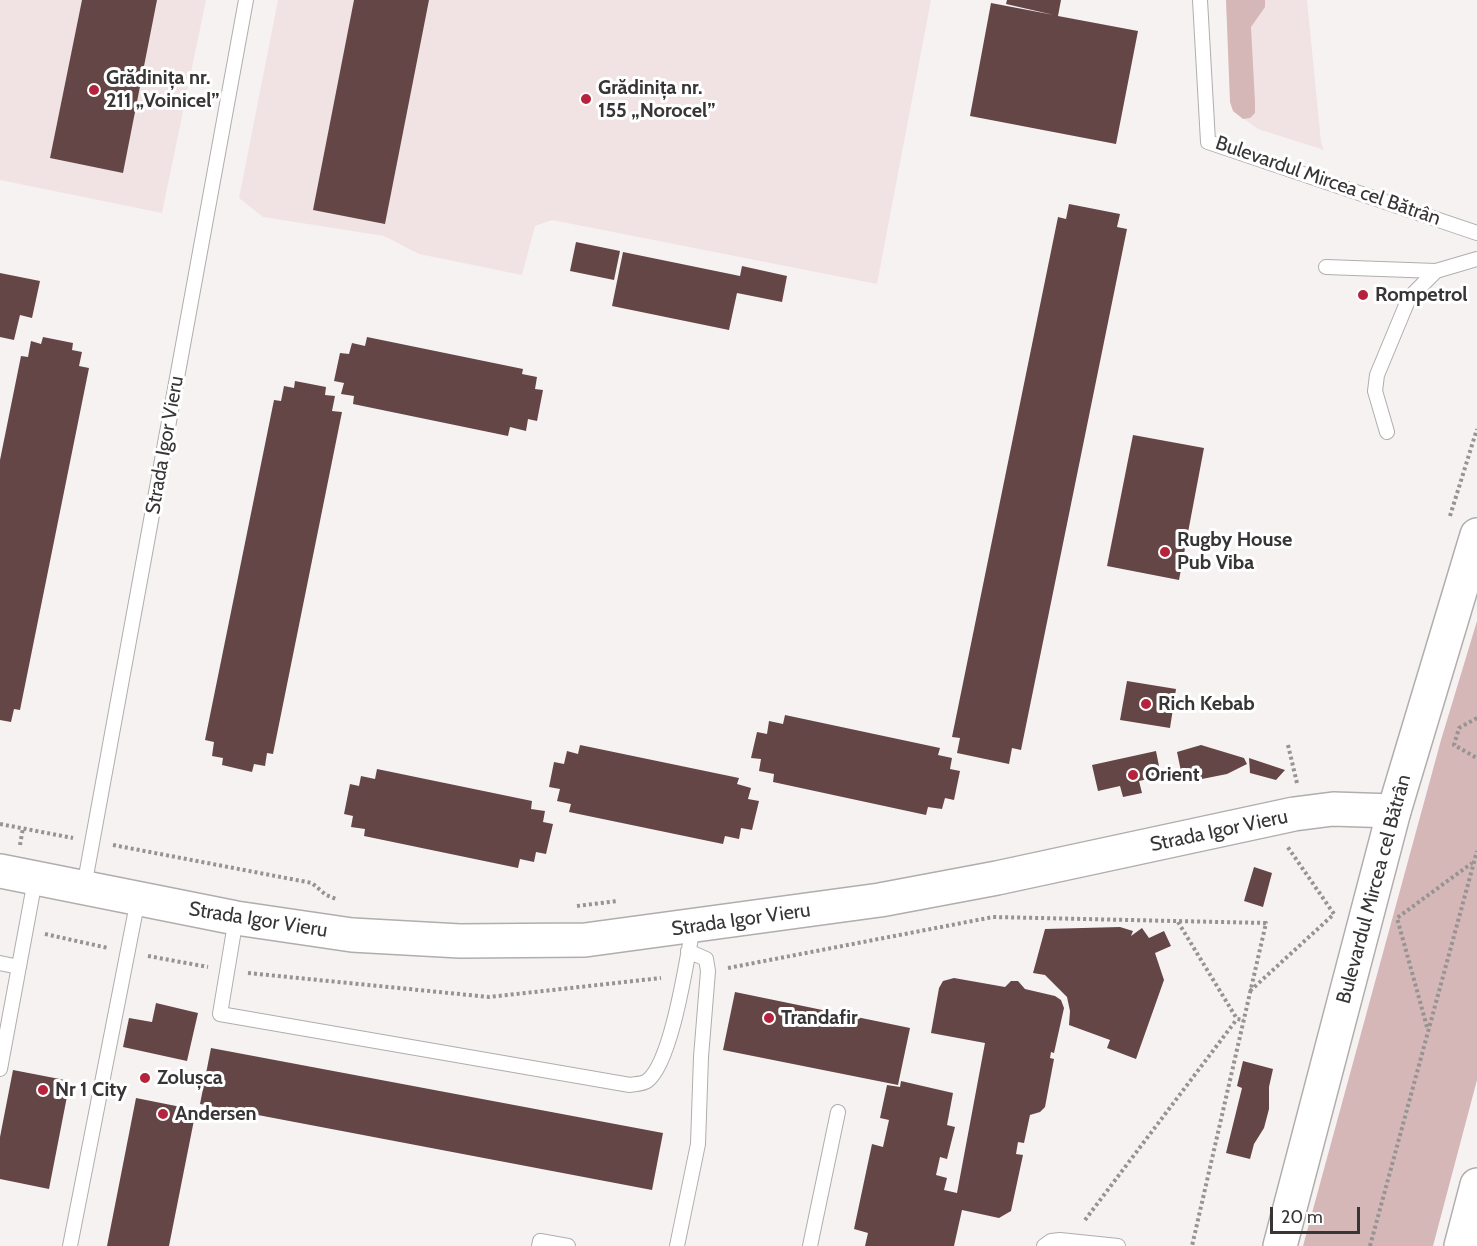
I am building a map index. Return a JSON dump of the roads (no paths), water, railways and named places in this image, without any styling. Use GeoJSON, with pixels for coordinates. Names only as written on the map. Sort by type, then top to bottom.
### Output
{"type":"FeatureCollection","features":[{"type":"Feature","properties":{"kind":"main road","name":"Bulevardul Mircea cel Bătrân"},"geometry":{"type":"LineString","coordinates":[[1280,1246],[1394,811],[1477,535]]}},
{"type":"Feature","properties":{"kind":"main road","name":"Strada Igor Vieru"},"geometry":{"type":"LineString","coordinates":[[0,871],[35,880],[236,918],[352,935],[521,942],[690,939],[998,878],[1294,814],[1333,809],[1394,811]]}},
{"type":"Feature","properties":{"kind":"main road"},"geometry":{"type":"LineString","coordinates":[[1461,1246],[1477,1185]]}},
{"type":"Feature","properties":{"kind":"lane","name":"Strada Igor Vieru"},"geometry":{"type":"LineString","coordinates":[[84,889],[246,0]]}},
{"type":"Feature","properties":{"kind":"lane","name":"Bulevardul Mircea cel Bătrân"},"geometry":{"type":"LineString","coordinates":[[1200,0],[1208,142],[1477,233]]}},
{"type":"Feature","properties":{"kind":"lane"},"geometry":{"type":"LineString","coordinates":[[1387,432],[1375,391],[1377,375],[1409,298],[1422,282],[1436,272],[1477,259]]}},
{"type":"Feature","properties":{"kind":"lane"},"geometry":{"type":"LineString","coordinates":[[1326,267],[1436,272]]}},
{"type":"Feature","properties":{"kind":"lane"},"geometry":{"type":"LineString","coordinates":[[0,1069],[35,880]]}},
{"type":"Feature","properties":{"kind":"lane"},"geometry":{"type":"LineString","coordinates":[[70,1246],[138,899]]}},
{"type":"Feature","properties":{"kind":"lane"},"geometry":{"type":"LineString","coordinates":[[236,918],[220,1014],[630,1085],[647,1082],[656,1071],[677,1015],[690,939]]}},
{"type":"Feature","properties":{"kind":"lane"},"geometry":{"type":"LineString","coordinates":[[677,1246],[699,1144],[701,1057],[708,971],[706,959],[690,939]]}},
{"type":"Feature","properties":{"kind":"lane"},"geometry":{"type":"LineString","coordinates":[[0,963],[19,967]]}},
{"type":"Feature","properties":{"kind":"lane"},"geometry":{"type":"LineString","coordinates":[[810,1246],[838,1112]]}},
{"type":"Feature","properties":{"kind":"lane"},"geometry":{"type":"LineString","coordinates":[[538,1246],[540,1241],[568,1246]]}},
{"type":"Feature","properties":{"kind":"lane"},"geometry":{"type":"LineString","coordinates":[[1044,1246],[1051,1241],[1118,1246]]}},
{"type":"Feature","properties":{"kind":"place","name":"Grădinița nr. 211 „Voinicel”"},"geometry":{"type":"Point","coordinates":[94,90]}},
{"type":"Feature","properties":{"kind":"place","name":"Grădinița nr. 155 „Norocel”"},"geometry":{"type":"Point","coordinates":[586,99]}},
{"type":"Feature","properties":{"kind":"place","name":"Rompetrol"},"geometry":{"type":"Point","coordinates":[1363,295]}},
{"type":"Feature","properties":{"kind":"place","name":"Rugby House Pub Viba"},"geometry":{"type":"Point","coordinates":[1165,552]}},
{"type":"Feature","properties":{"kind":"place","name":"Rich Kebab"},"geometry":{"type":"Point","coordinates":[1146,704]}},
{"type":"Feature","properties":{"kind":"place","name":"Orient"},"geometry":{"type":"Point","coordinates":[1133,775]}},
{"type":"Feature","properties":{"kind":"place","name":"Trandafir"},"geometry":{"type":"Point","coordinates":[769,1018]}},
{"type":"Feature","properties":{"kind":"place","name":"Zolușca"},"geometry":{"type":"Point","coordinates":[145,1078]}},
{"type":"Feature","properties":{"kind":"place","name":"Nr 1 City"},"geometry":{"type":"Point","coordinates":[43,1090]}},
{"type":"Feature","properties":{"kind":"place","name":"Andersen"},"geometry":{"type":"Point","coordinates":[163,1114]}}]}
